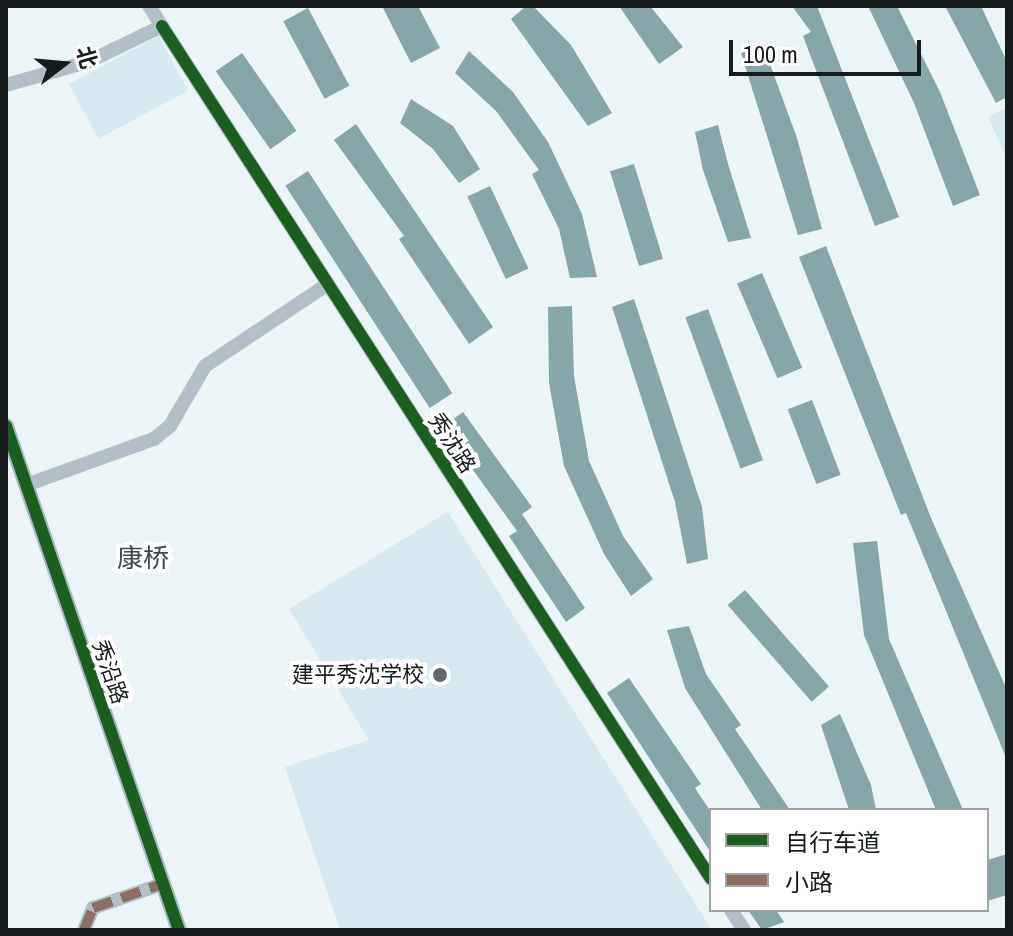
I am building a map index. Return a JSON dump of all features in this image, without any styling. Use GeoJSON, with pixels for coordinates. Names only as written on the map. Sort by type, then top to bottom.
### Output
{"type":"FeatureCollection","features":[{"type":"Feature","properties":{"kind":"main road","name":"秀沿路"},"geometry":{"type":"LineString","coordinates":[[6,426],[179,930]]}},
{"type":"Feature","properties":{"kind":"street","name":"秀沈路"},"geometry":{"type":"LineString","coordinates":[[149,6],[709,876]]}},
{"type":"Feature","properties":{"kind":"street"},"geometry":{"type":"LineString","coordinates":[[6,85],[90,61],[162,26]]}},
{"type":"Feature","properties":{"kind":"street"},"geometry":{"type":"LineString","coordinates":[[26,485],[154,439],[170,426],[205,366],[328,284]]}},
{"type":"Feature","properties":{"kind":"street"},"geometry":{"type":"LineString","coordinates":[[84,930],[93,908],[162,884]]}},
{"type":"Feature","properties":{"kind":"street"},"geometry":{"type":"LineString","coordinates":[[732,912],[744,930]]}},
{"type":"Feature","properties":{"kind":"shaded area"},"geometry":{"type":"Polygon","coordinates":[[[159,36],[188,91],[98,139],[69,84],[159,36]]]}},
{"type":"Feature","properties":{"kind":"shaded area"},"geometry":{"type":"Polygon","coordinates":[[[1007,108],[1007,158],[988,117],[1007,108]]]}},
{"type":"Feature","properties":{"kind":"shaded area","name":"建平秀沈学校"},"geometry":{"type":"Polygon","coordinates":[[[448,512],[712,930],[340,930],[285,767],[369,740],[289,609],[448,512]]]}},
{"type":"Feature","properties":{"kind":"building"},"geometry":{"type":"Polygon","coordinates":[[[382,6],[418,6],[440,48],[411,63],[382,6]]]}},
{"type":"Feature","properties":{"kind":"building"},"geometry":{"type":"Polygon","coordinates":[[[526,6],[533,6],[571,45],[612,113],[588,126],[511,19],[526,6]]]}},
{"type":"Feature","properties":{"kind":"building"},"geometry":{"type":"Polygon","coordinates":[[[619,6],[650,6],[683,47],[659,64],[619,6]]]}},
{"type":"Feature","properties":{"kind":"building"},"geometry":{"type":"Polygon","coordinates":[[[792,6],[817,6],[899,217],[875,226],[803,36],[811,32],[792,6]]]}},
{"type":"Feature","properties":{"kind":"building"},"geometry":{"type":"Polygon","coordinates":[[[868,6],[897,6],[940,92],[980,195],[953,206],[914,103],[868,6]]]}},
{"type":"Feature","properties":{"kind":"building"},"geometry":{"type":"Polygon","coordinates":[[[945,6],[981,6],[1007,62],[1007,97],[996,103],[945,6]]]}},
{"type":"Feature","properties":{"kind":"building"},"geometry":{"type":"Polygon","coordinates":[[[308,8],[349,86],[325,99],[283,21],[308,8]]]}},
{"type":"Feature","properties":{"kind":"building"},"geometry":{"type":"Polygon","coordinates":[[[763,45],[797,138],[822,229],[798,235],[741,53],[763,45]]]}},
{"type":"Feature","properties":{"kind":"building"},"geometry":{"type":"Polygon","coordinates":[[[469,51],[513,92],[548,142],[582,214],[597,277],[570,278],[559,229],[532,174],[539,170],[496,111],[455,73],[469,51]]]}},
{"type":"Feature","properties":{"kind":"building"},"geometry":{"type":"Polygon","coordinates":[[[242,53],[296,131],[270,149],[216,71],[242,53]]]}},
{"type":"Feature","properties":{"kind":"building"},"geometry":{"type":"Polygon","coordinates":[[[411,99],[453,126],[480,169],[459,183],[433,149],[400,123],[411,99]]]}},
{"type":"Feature","properties":{"kind":"building"},"geometry":{"type":"Polygon","coordinates":[[[356,124],[493,327],[469,344],[399,239],[404,236],[334,140],[356,124]]]}},
{"type":"Feature","properties":{"kind":"building"},"geometry":{"type":"Polygon","coordinates":[[[718,125],[751,238],[728,242],[703,170],[695,132],[718,125]]]}},
{"type":"Feature","properties":{"kind":"building"},"geometry":{"type":"Polygon","coordinates":[[[634,164],[663,259],[639,266],[610,171],[634,164]]]}},
{"type":"Feature","properties":{"kind":"building"},"geometry":{"type":"Polygon","coordinates":[[[308,171],[452,393],[430,408],[285,186],[308,171]]]}},
{"type":"Feature","properties":{"kind":"building"},"geometry":{"type":"Polygon","coordinates":[[[490,186],[528,268],[506,279],[467,197],[490,186]]]}},
{"type":"Feature","properties":{"kind":"building"},"geometry":{"type":"Polygon","coordinates":[[[826,246],[931,518],[1007,690],[1007,760],[906,513],[901,515],[799,257],[826,246]]]}},
{"type":"Feature","properties":{"kind":"building"},"geometry":{"type":"Polygon","coordinates":[[[762,273],[802,368],[777,378],[737,284],[762,273]]]}},
{"type":"Feature","properties":{"kind":"building"},"geometry":{"type":"Polygon","coordinates":[[[634,299],[702,507],[708,559],[687,564],[675,502],[612,307],[634,299]]]}},
{"type":"Feature","properties":{"kind":"building"},"geometry":{"type":"Polygon","coordinates":[[[572,306],[574,376],[589,461],[623,536],[653,579],[631,596],[604,554],[564,466],[549,383],[548,307],[572,306]]]}},
{"type":"Feature","properties":{"kind":"building"},"geometry":{"type":"Polygon","coordinates":[[[708,309],[763,460],[741,468],[685,317],[708,309]]]}},
{"type":"Feature","properties":{"kind":"building"},"geometry":{"type":"Polygon","coordinates":[[[812,400],[841,475],[816,484],[788,409],[812,400]]]}},
{"type":"Feature","properties":{"kind":"building"},"geometry":{"type":"Polygon","coordinates":[[[463,412],[532,507],[522,514],[585,608],[566,622],[509,536],[517,531],[442,427],[463,412]]]}},
{"type":"Feature","properties":{"kind":"building"},"geometry":{"type":"Polygon","coordinates":[[[877,541],[889,639],[962,808],[935,808],[864,635],[853,543],[877,541]]]}},
{"type":"Feature","properties":{"kind":"building"},"geometry":{"type":"Polygon","coordinates":[[[745,590],[829,687],[812,702],[728,605],[745,590]]]}},
{"type":"Feature","properties":{"kind":"building"},"geometry":{"type":"Polygon","coordinates":[[[689,626],[706,674],[741,725],[735,729],[789,808],[761,808],[685,688],[667,630],[689,626]]]}},
{"type":"Feature","properties":{"kind":"building"},"geometry":{"type":"Polygon","coordinates":[[[629,678],[701,784],[695,788],[709,809],[709,850],[607,693],[629,678]]]}},
{"type":"Feature","properties":{"kind":"building"},"geometry":{"type":"Polygon","coordinates":[[[840,714],[871,785],[876,808],[848,808],[821,725],[840,714]]]}},
{"type":"Feature","properties":{"kind":"building"},"geometry":{"type":"Polygon","coordinates":[[[1007,854],[1007,895],[989,900],[989,859],[1007,854]]]}},
{"type":"Feature","properties":{"kind":"building"},"geometry":{"type":"Polygon","coordinates":[[[749,912],[777,912],[784,922],[762,930],[749,912]]]}},
{"type":"Feature","properties":{"kind":"marked path"},"geometry":{"type":"LineString","coordinates":[[84,930],[93,908],[162,884]]}},
{"type":"Feature","properties":{"kind":"cycle path"},"geometry":{"type":"LineString","coordinates":[[162,26],[709,876]]}},
{"type":"Feature","properties":{"kind":"cycle path"},"geometry":{"type":"LineString","coordinates":[[6,426],[179,930]]}},
{"type":"Feature","properties":{"kind":"place","name":"建平秀沈学校"},"geometry":{"type":"Point","coordinates":[440,675]}},
{"type":"Feature","properties":{"kind":"district","name":"康桥"},"geometry":{"type":"Point","coordinates":[143,558]}}]}
